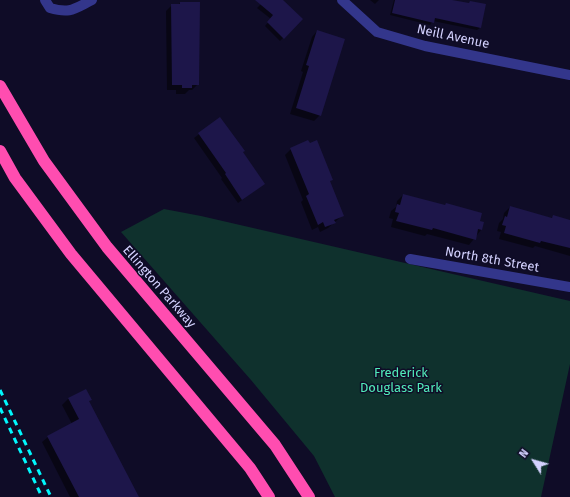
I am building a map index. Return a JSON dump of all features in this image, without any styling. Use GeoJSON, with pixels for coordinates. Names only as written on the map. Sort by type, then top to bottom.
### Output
{"type":"FeatureCollection","features":[{"type":"Feature","properties":{"kind":"highway","name":"Ellington Parkway"},"geometry":{"type":"LineString","coordinates":[[0,86],[44,161],[87,221],[107,247],[275,445],[309,497]]}},
{"type":"Feature","properties":{"kind":"highway"},"geometry":{"type":"LineString","coordinates":[[0,151],[15,178],[71,254],[250,468],[269,497]]}},
{"type":"Feature","properties":{"kind":"street"},"geometry":{"type":"LineString","coordinates":[[45,0],[50,8],[61,12],[71,11],[92,0]]}},
{"type":"Feature","properties":{"kind":"street","name":"Neill Avenue"},"geometry":{"type":"LineString","coordinates":[[342,0],[376,32],[425,46],[570,75]]}},
{"type":"Feature","properties":{"kind":"street","name":"North 8th Street"},"geometry":{"type":"LineString","coordinates":[[410,259],[570,287]]}},
{"type":"Feature","properties":{"kind":"green space","name":"Frederick Douglass Park"},"geometry":{"type":"Polygon","coordinates":[[[164,209],[201,216],[570,301],[570,364],[541,497],[335,497],[314,456],[251,380],[121,232],[164,209]]]}},
{"type":"Feature","properties":{"kind":"building"},"geometry":{"type":"Polygon","coordinates":[[[255,0],[283,0],[303,19],[284,39],[267,22],[273,15],[255,0]]]}},
{"type":"Feature","properties":{"kind":"building"},"geometry":{"type":"Polygon","coordinates":[[[395,0],[452,0],[486,4],[481,28],[435,18],[434,23],[392,13],[395,0]]]}},
{"type":"Feature","properties":{"kind":"building"},"geometry":{"type":"Polygon","coordinates":[[[180,2],[200,2],[199,85],[192,85],[192,88],[182,88],[182,85],[172,85],[171,4],[180,4],[180,2]]]}},
{"type":"Feature","properties":{"kind":"building"},"geometry":{"type":"Polygon","coordinates":[[[317,30],[345,39],[321,116],[296,108],[309,66],[306,65],[317,30]]]}},
{"type":"Feature","properties":{"kind":"building"},"geometry":{"type":"Polygon","coordinates":[[[220,117],[245,151],[243,152],[265,184],[242,200],[225,174],[226,173],[198,133],[220,117]]]}},
{"type":"Feature","properties":{"kind":"building"},"geometry":{"type":"Polygon","coordinates":[[[308,140],[310,143],[317,140],[333,180],[330,181],[344,216],[334,220],[336,223],[325,227],[323,222],[318,225],[306,196],[309,194],[290,148],[308,140]]]}},
{"type":"Feature","properties":{"kind":"building"},"geometry":{"type":"Polygon","coordinates":[[[403,194],[445,205],[446,203],[482,213],[480,221],[484,222],[482,230],[478,229],[476,240],[433,228],[432,230],[396,221],[399,213],[395,212],[397,204],[400,205],[403,194]]]}},
{"type":"Feature","properties":{"kind":"building"},"geometry":{"type":"Polygon","coordinates":[[[510,206],[552,218],[553,215],[570,220],[570,248],[541,241],[540,243],[504,233],[506,226],[502,225],[505,216],[507,217],[510,206]]]}},
{"type":"Feature","properties":{"kind":"building"},"geometry":{"type":"Polygon","coordinates":[[[86,389],[92,400],[89,401],[139,497],[79,497],[47,436],[79,419],[68,398],[86,389]]]}},
{"type":"Feature","properties":{"kind":"railway"},"geometry":{"type":"LineString","coordinates":[[0,390],[51,497]]}},
{"type":"Feature","properties":{"kind":"railway"},"geometry":{"type":"LineString","coordinates":[[0,408],[42,497]]}}]}
